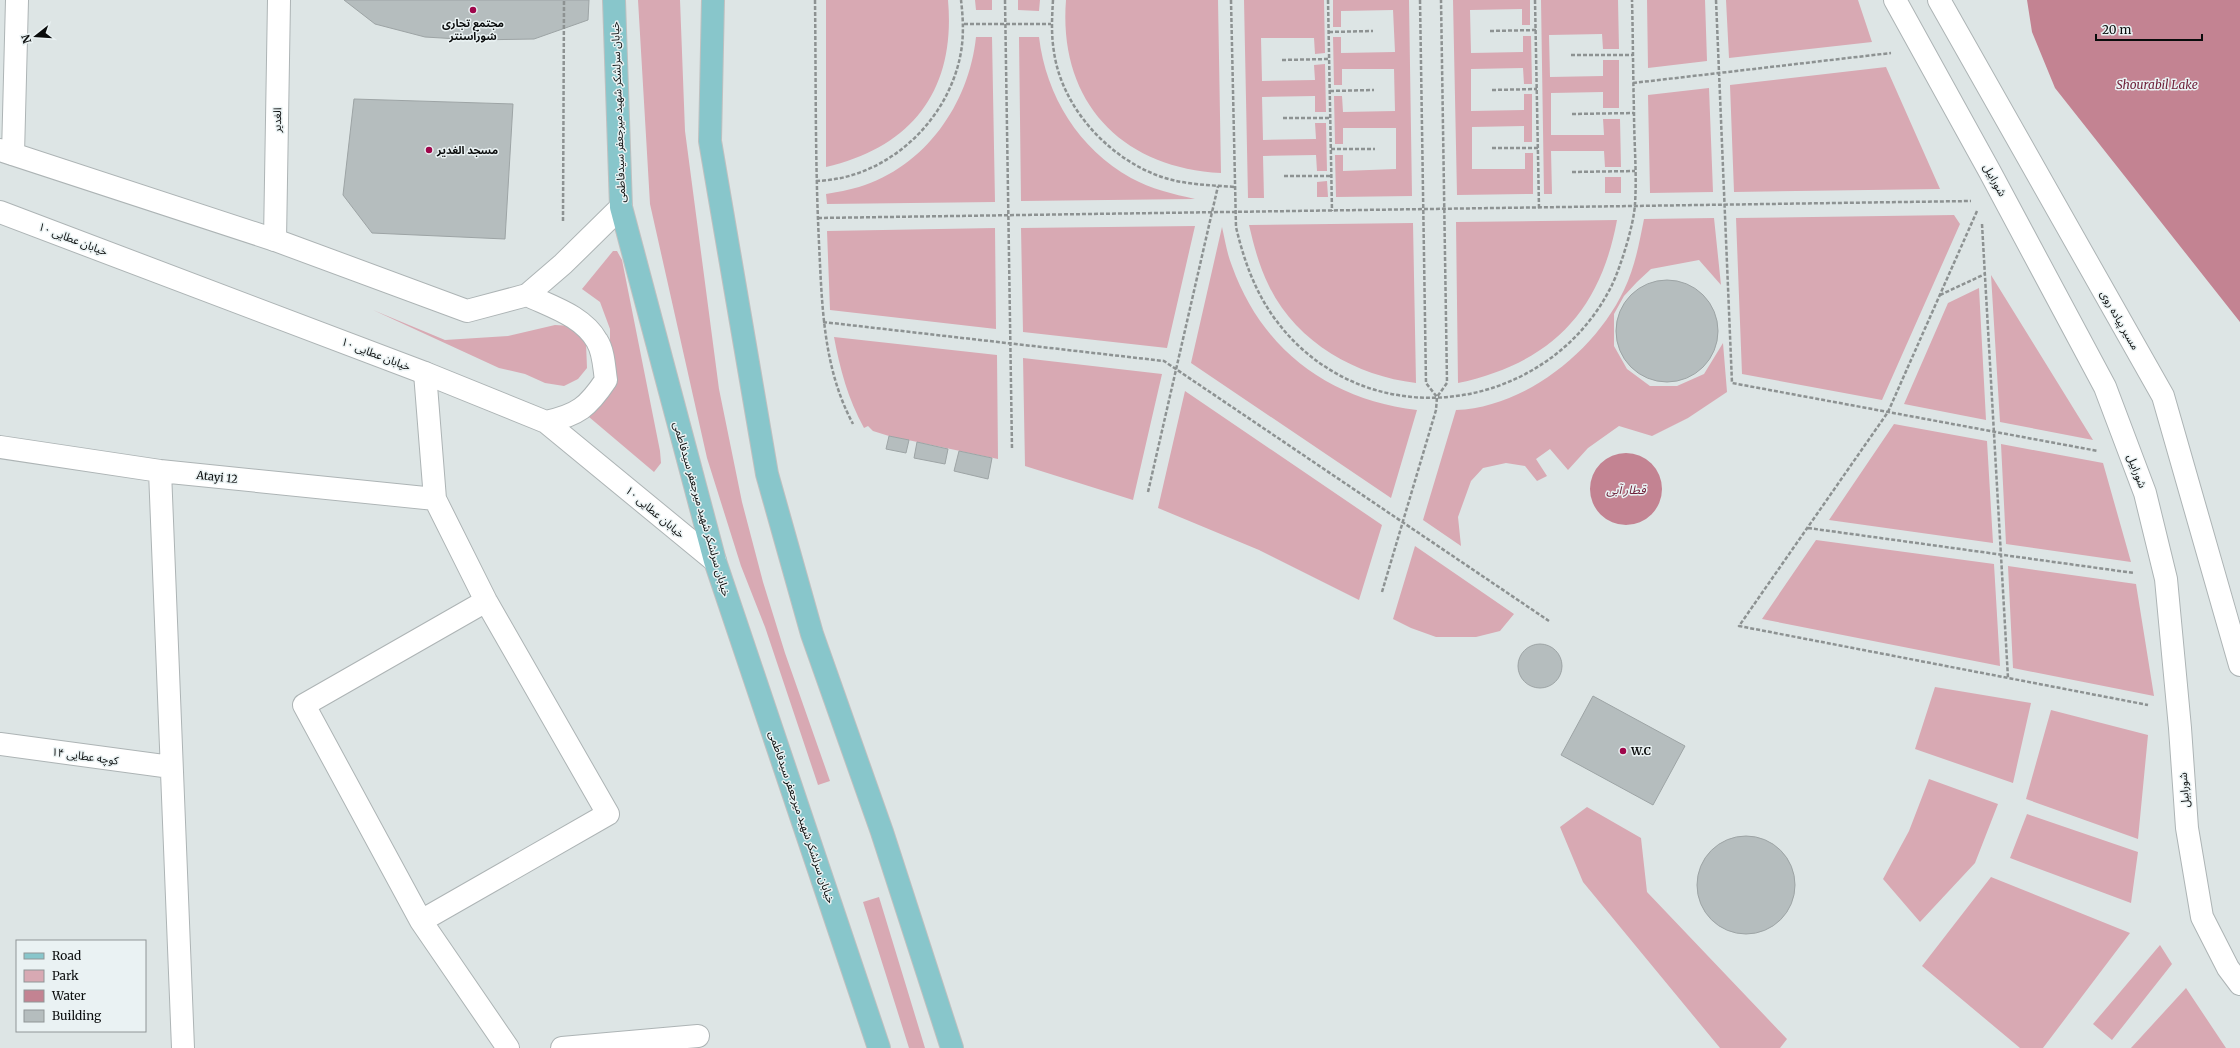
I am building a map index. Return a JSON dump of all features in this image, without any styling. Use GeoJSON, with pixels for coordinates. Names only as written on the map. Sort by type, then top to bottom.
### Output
{"type":"FeatureCollection","features":[{"type":"Feature","properties":{"kind":"main road","name":"خیابان سرلشکر شهید میرجعفر سیدفاطمی"},"geometry":{"type":"LineString","coordinates":[[614,0],[621,208],[715,561],[880,1048]]}},
{"type":"Feature","properties":{"kind":"main road"},"geometry":{"type":"LineString","coordinates":[[713,0],[710,141],[766,474],[812,634],[882,832],[952,1048]]}},
{"type":"Feature","properties":{"kind":"street"},"geometry":{"type":"LineString","coordinates":[[18,0],[6,152],[275,240],[467,311],[527,295],[563,264],[621,208]]}},
{"type":"Feature","properties":{"kind":"street","name":"الغدیر"},"geometry":{"type":"LineString","coordinates":[[275,240],[279,0]]}},
{"type":"Feature","properties":{"kind":"street","name":"شورابیل"},"geometry":{"type":"LineString","coordinates":[[1895,0],[2006,201],[2105,387],[2146,493],[2166,577],[2179,717],[2187,828],[2202,917],[2228,968],[2240,984]]}},
{"type":"Feature","properties":{"kind":"street","name":"مسیر پیاده روی"},"geometry":{"type":"LineString","coordinates":[[1939,0],[2163,396],[2240,665]]}},
{"type":"Feature","properties":{"kind":"street","name":"خیابان عطایی ۱۰"},"geometry":{"type":"LineString","coordinates":[[0,212],[425,373],[546,422],[715,561]]}},
{"type":"Feature","properties":{"kind":"street"},"geometry":{"type":"LineString","coordinates":[[527,295],[581,320],[597,341],[602,355],[606,380],[593,400],[569,418],[546,422]]}},
{"type":"Feature","properties":{"kind":"street"},"geometry":{"type":"LineString","coordinates":[[421,921],[608,814],[486,601],[435,499],[425,373]]}},
{"type":"Feature","properties":{"kind":"street","name":"Atayi 12"},"geometry":{"type":"LineString","coordinates":[[0,447],[160,471],[435,499]]}},
{"type":"Feature","properties":{"kind":"street"},"geometry":{"type":"LineString","coordinates":[[160,471],[183,1048]]}},
{"type":"Feature","properties":{"kind":"street"},"geometry":{"type":"LineString","coordinates":[[486,601],[304,705],[421,921],[508,1048]]}},
{"type":"Feature","properties":{"kind":"street","name":"کوچه عطایی ۱۴"},"geometry":{"type":"LineString","coordinates":[[0,744],[171,767]]}},
{"type":"Feature","properties":{"kind":"street"},"geometry":{"type":"LineString","coordinates":[[562,1048],[698,1036]]}},
{"type":"Feature","properties":{"kind":"path"},"geometry":{"type":"LineString","coordinates":[[563,264],[564,0]]}},
{"type":"Feature","properties":{"kind":"path"},"geometry":{"type":"LineString","coordinates":[[815,0],[816,181],[823,322],[837,387],[853,424]]}},
{"type":"Feature","properties":{"kind":"path"},"geometry":{"type":"LineString","coordinates":[[816,181],[828,181],[856,174],[882,163],[905,147],[925,128],[942,104],[954,79],[961,52],[964,24],[961,0]]}},
{"type":"Feature","properties":{"kind":"path"},"geometry":{"type":"LineString","coordinates":[[1005,0],[1012,449]]}},
{"type":"Feature","properties":{"kind":"path"},"geometry":{"type":"LineString","coordinates":[[1053,0],[1052,24],[1054,53],[1063,81],[1076,107],[1098,136],[1114,151],[1138,167],[1164,178],[1192,185],[1235,187]]}},
{"type":"Feature","properties":{"kind":"path"},"geometry":{"type":"LineString","coordinates":[[1231,0],[1236,227],[1244,261],[1258,293],[1277,323],[1301,348],[1329,369],[1361,384],[1394,394],[1437,397],[1461,396],[1494,388],[1524,376],[1551,359],[1575,338],[1596,312],[1613,284],[1624,253],[1635,206],[1632,0]]}},
{"type":"Feature","properties":{"kind":"path"},"geometry":{"type":"LineString","coordinates":[[1328,0],[1332,210]]}},
{"type":"Feature","properties":{"kind":"path"},"geometry":{"type":"LineString","coordinates":[[1420,0],[1426,383],[1437,397]]}},
{"type":"Feature","properties":{"kind":"path"},"geometry":{"type":"LineString","coordinates":[[1382,592],[1436,410],[1437,397],[1447,383],[1441,0]]}},
{"type":"Feature","properties":{"kind":"path"},"geometry":{"type":"LineString","coordinates":[[1535,0],[1539,208]]}},
{"type":"Feature","properties":{"kind":"path"},"geometry":{"type":"LineString","coordinates":[[1716,0],[1732,383],[2132,458]]}},
{"type":"Feature","properties":{"kind":"path"},"geometry":{"type":"LineString","coordinates":[[964,24],[1052,24]]}},
{"type":"Feature","properties":{"kind":"path"},"geometry":{"type":"LineString","coordinates":[[1490,31],[1536,30]]}},
{"type":"Feature","properties":{"kind":"path"},"geometry":{"type":"LineString","coordinates":[[1328,32],[1373,31]]}},
{"type":"Feature","properties":{"kind":"path"},"geometry":{"type":"LineString","coordinates":[[1633,83],[1922,50]]}},
{"type":"Feature","properties":{"kind":"path"},"geometry":{"type":"LineString","coordinates":[[1571,55],[1633,55]]}},
{"type":"Feature","properties":{"kind":"path"},"geometry":{"type":"LineString","coordinates":[[1282,60],[1329,59]]}},
{"type":"Feature","properties":{"kind":"path"},"geometry":{"type":"LineString","coordinates":[[1492,90],[1537,89]]}},
{"type":"Feature","properties":{"kind":"path"},"geometry":{"type":"LineString","coordinates":[[1330,91],[1374,90]]}},
{"type":"Feature","properties":{"kind":"path"},"geometry":{"type":"LineString","coordinates":[[1572,114],[1634,113]]}},
{"type":"Feature","properties":{"kind":"path"},"geometry":{"type":"LineString","coordinates":[[1283,118],[1330,118]]}},
{"type":"Feature","properties":{"kind":"path"},"geometry":{"type":"LineString","coordinates":[[1492,148],[1538,148]]}},
{"type":"Feature","properties":{"kind":"path"},"geometry":{"type":"LineString","coordinates":[[1331,149],[1375,149]]}},
{"type":"Feature","properties":{"kind":"path"},"geometry":{"type":"LineString","coordinates":[[1572,172],[1635,171]]}},
{"type":"Feature","properties":{"kind":"path"},"geometry":{"type":"LineString","coordinates":[[1284,176],[1331,176]]}},
{"type":"Feature","properties":{"kind":"path"},"geometry":{"type":"LineString","coordinates":[[1148,492],[1218,186]]}},
{"type":"Feature","properties":{"kind":"path"},"geometry":{"type":"LineString","coordinates":[[1982,201],[1993,432],[2008,678]]}},
{"type":"Feature","properties":{"kind":"path"},"geometry":{"type":"LineString","coordinates":[[1982,201],[1888,412],[1739,626],[2153,706]]}},
{"type":"Feature","properties":{"kind":"path"},"geometry":{"type":"LineString","coordinates":[[818,218],[2006,201]]}},
{"type":"Feature","properties":{"kind":"path"},"geometry":{"type":"LineString","coordinates":[[1940,295],[1985,274]]}},
{"type":"Feature","properties":{"kind":"path"},"geometry":{"type":"LineString","coordinates":[[823,322],[1164,361],[1549,621]]}},
{"type":"Feature","properties":{"kind":"path"},"geometry":{"type":"LineString","coordinates":[[1808,528],[2166,577]]}},
{"type":"Feature","properties":{"kind":"green space"},"geometry":{"type":"Polygon","coordinates":[[[638,0],[680,0],[685,131],[719,389],[742,502],[763,582],[785,653],[830,781],[818,785],[765,627],[741,566],[707,458],[650,204],[638,0]]]}},
{"type":"Feature","properties":{"kind":"green space"},"geometry":{"type":"Polygon","coordinates":[[[826,0],[948,0],[949,32],[945,61],[936,87],[923,109],[905,129],[883,145],[857,158],[826,167],[826,0]]]}},
{"type":"Feature","properties":{"kind":"green space"},"geometry":{"type":"Polygon","coordinates":[[[975,0],[992,0],[992,10],[976,10],[975,0]]]}},
{"type":"Feature","properties":{"kind":"green space"},"geometry":{"type":"Polygon","coordinates":[[[1018,0],[1040,0],[1039,11],[1018,10],[1018,0]]]}},
{"type":"Feature","properties":{"kind":"green space"},"geometry":{"type":"Polygon","coordinates":[[[1066,0],[1218,0],[1221,173],[1185,168],[1153,158],[1126,143],[1103,122],[1085,98],[1073,69],[1066,36],[1066,0]]]}},
{"type":"Feature","properties":{"kind":"green space"},"geometry":{"type":"Polygon","coordinates":[[[1244,0],[1324,0],[1325,53],[1315,54],[1314,38],[1261,38],[1262,81],[1315,80],[1314,65],[1325,64],[1326,112],[1315,112],[1315,96],[1262,97],[1263,140],[1316,139],[1315,123],[1326,123],[1327,171],[1317,171],[1316,155],[1263,156],[1264,198],[1248,198],[1244,0]]]}},
{"type":"Feature","properties":{"kind":"green space"},"geometry":{"type":"Polygon","coordinates":[[[1333,0],[1409,0],[1412,196],[1336,197],[1335,155],[1343,155],[1343,171],[1396,169],[1396,128],[1343,128],[1343,144],[1335,144],[1334,96],[1342,96],[1343,112],[1395,111],[1394,69],[1342,69],[1342,85],[1334,85],[1333,37],[1341,37],[1341,53],[1395,52],[1393,10],[1341,11],[1341,27],[1333,27],[1333,0]]]}},
{"type":"Feature","properties":{"kind":"green space"},"geometry":{"type":"Polygon","coordinates":[[[1453,0],[1530,0],[1530,25],[1522,25],[1522,9],[1470,10],[1471,53],[1523,52],[1523,36],[1531,36],[1532,84],[1524,84],[1523,68],[1471,69],[1471,111],[1524,110],[1524,94],[1532,94],[1532,142],[1524,142],[1524,126],[1472,127],[1472,169],[1525,169],[1525,153],[1533,153],[1533,194],[1457,195],[1453,0]]]}},
{"type":"Feature","properties":{"kind":"green space"},"geometry":{"type":"Polygon","coordinates":[[[1541,0],[1618,0],[1619,49],[1603,49],[1602,34],[1549,35],[1550,77],[1603,76],[1603,60],[1619,60],[1619,108],[1603,108],[1603,92],[1551,93],[1551,135],[1604,135],[1603,119],[1620,119],[1621,167],[1605,167],[1604,151],[1551,151],[1552,194],[1544,194],[1541,0]]]}},
{"type":"Feature","properties":{"kind":"green space"},"geometry":{"type":"Polygon","coordinates":[[[1647,0],[1705,0],[1707,61],[1648,68],[1647,0]]]}},
{"type":"Feature","properties":{"kind":"green space"},"geometry":{"type":"Polygon","coordinates":[[[1726,0],[1858,0],[1872,42],[1729,58],[1726,0]]]}},
{"type":"Feature","properties":{"kind":"green space"},"geometry":{"type":"Polygon","coordinates":[[[976,37],[992,37],[995,202],[827,204],[826,194],[859,187],[883,178],[904,165],[940,130],[953,109],[964,86],[972,62],[976,37]]]}},
{"type":"Feature","properties":{"kind":"green space"},"geometry":{"type":"Polygon","coordinates":[[[1019,37],[1039,37],[1049,80],[1057,100],[1068,119],[1096,152],[1112,166],[1139,182],[1162,191],[1195,199],[1021,201],[1019,37]]]}},
{"type":"Feature","properties":{"kind":"green space"},"geometry":{"type":"Polygon","coordinates":[[[1886,67],[1940,189],[1734,192],[1730,85],[1886,67]]]}},
{"type":"Feature","properties":{"kind":"green space"},"geometry":{"type":"Polygon","coordinates":[[[1709,88],[1713,192],[1650,193],[1648,95],[1709,88]]]}},
{"type":"Feature","properties":{"kind":"green space"},"geometry":{"type":"Polygon","coordinates":[[[1605,177],[1621,177],[1621,193],[1605,193],[1605,177]]]}},
{"type":"Feature","properties":{"kind":"green space"},"geometry":{"type":"Polygon","coordinates":[[[1327,181],[1328,197],[1317,197],[1317,182],[1327,181]]]}},
{"type":"Feature","properties":{"kind":"green space"},"geometry":{"type":"Polygon","coordinates":[[[1954,215],[1960,224],[1882,400],[1742,374],[1736,218],[1954,215]]]}},
{"type":"Feature","properties":{"kind":"green space"},"geometry":{"type":"Polygon","coordinates":[[[1714,218],[1721,285],[1699,260],[1651,269],[1624,296],[1614,314],[1614,346],[1627,369],[1650,386],[1677,386],[1704,374],[1723,343],[1727,392],[1688,418],[1652,436],[1619,426],[1588,448],[1568,470],[1550,449],[1536,459],[1547,476],[1537,481],[1525,466],[1506,463],[1483,468],[1471,481],[1458,517],[1461,546],[1423,520],[1456,410],[1482,406],[1508,399],[1532,387],[1555,372],[1577,354],[1611,313],[1624,290],[1634,264],[1644,219],[1714,218]]]}},
{"type":"Feature","properties":{"kind":"green space"},"geometry":{"type":"Polygon","coordinates":[[[1617,220],[1609,253],[1598,282],[1583,307],[1566,329],[1544,347],[1519,362],[1491,374],[1458,383],[1456,222],[1617,220]]]}},
{"type":"Feature","properties":{"kind":"green space"},"geometry":{"type":"Polygon","coordinates":[[[1413,223],[1416,383],[1372,373],[1350,364],[1330,353],[1295,324],[1281,306],[1265,278],[1257,256],[1249,225],[1413,223]]]}},
{"type":"Feature","properties":{"kind":"green space"},"geometry":{"type":"Polygon","coordinates":[[[1195,226],[1167,348],[1023,332],[1021,228],[1195,226]]]}},
{"type":"Feature","properties":{"kind":"green space"},"geometry":{"type":"Polygon","coordinates":[[[1222,227],[1230,261],[1245,296],[1261,323],[1281,346],[1303,366],[1328,382],[1356,395],[1385,404],[1417,410],[1391,498],[1191,363],[1222,227]]]}},
{"type":"Feature","properties":{"kind":"green space"},"geometry":{"type":"Polygon","coordinates":[[[995,228],[996,329],[830,310],[827,231],[995,228]]]}},
{"type":"Feature","properties":{"kind":"green space"},"geometry":{"type":"Polygon","coordinates":[[[613,251],[617,251],[622,260],[660,451],[661,463],[654,472],[589,417],[607,393],[610,366],[610,329],[600,302],[582,289],[613,251]]]}},
{"type":"Feature","properties":{"kind":"green space"},"geometry":{"type":"Polygon","coordinates":[[[1991,275],[2093,440],[2000,422],[1991,275]]]}},
{"type":"Feature","properties":{"kind":"green space"},"geometry":{"type":"Polygon","coordinates":[[[1979,288],[1986,420],[1904,404],[1948,303],[1979,288]]]}},
{"type":"Feature","properties":{"kind":"green space"},"geometry":{"type":"Polygon","coordinates":[[[373,310],[445,340],[508,336],[555,325],[572,326],[586,343],[587,368],[578,379],[564,386],[545,383],[525,374],[499,368],[373,310]]]}},
{"type":"Feature","properties":{"kind":"green space"},"geometry":{"type":"Polygon","coordinates":[[[834,337],[997,355],[998,459],[889,436],[873,431],[868,426],[864,428],[853,406],[845,384],[834,337]]]}},
{"type":"Feature","properties":{"kind":"green space"},"geometry":{"type":"Polygon","coordinates":[[[1023,358],[1162,374],[1133,500],[1025,466],[1023,358]]]}},
{"type":"Feature","properties":{"kind":"green space"},"geometry":{"type":"Polygon","coordinates":[[[1185,391],[1382,525],[1359,600],[1259,550],[1158,508],[1185,391]]]}},
{"type":"Feature","properties":{"kind":"green space"},"geometry":{"type":"Polygon","coordinates":[[[1894,424],[1987,441],[1993,543],[1829,520],[1894,424]]]}},
{"type":"Feature","properties":{"kind":"green space"},"geometry":{"type":"Polygon","coordinates":[[[2001,444],[2103,463],[2131,562],[2006,544],[2001,444]]]}},
{"type":"Feature","properties":{"kind":"green space"},"geometry":{"type":"Polygon","coordinates":[[[1816,540],[1994,564],[2000,666],[1762,619],[1816,540]]]}},
{"type":"Feature","properties":{"kind":"green space"},"geometry":{"type":"Polygon","coordinates":[[[1415,546],[1514,614],[1500,631],[1476,637],[1436,637],[1411,628],[1393,619],[1415,546]]]}},
{"type":"Feature","properties":{"kind":"green space"},"geometry":{"type":"Polygon","coordinates":[[[2008,566],[2136,584],[2154,696],[2013,668],[2008,566]]]}},
{"type":"Feature","properties":{"kind":"green space"},"geometry":{"type":"Polygon","coordinates":[[[1935,687],[2031,703],[2013,783],[1915,749],[1935,687]]]}},
{"type":"Feature","properties":{"kind":"green space"},"geometry":{"type":"Polygon","coordinates":[[[2051,710],[2148,735],[2138,839],[2026,799],[2051,710]]]}},
{"type":"Feature","properties":{"kind":"green space"},"geometry":{"type":"Polygon","coordinates":[[[1929,779],[1998,804],[1975,863],[1920,922],[1883,879],[1909,831],[1929,779]]]}},
{"type":"Feature","properties":{"kind":"green space"},"geometry":{"type":"Polygon","coordinates":[[[1587,807],[1641,838],[1647,892],[1787,1039],[1780,1048],[1720,1048],[1583,882],[1560,827],[1587,807]]]}},
{"type":"Feature","properties":{"kind":"green space"},"geometry":{"type":"Polygon","coordinates":[[[2027,814],[2138,852],[2131,903],[2010,858],[2027,814]]]}},
{"type":"Feature","properties":{"kind":"green space"},"geometry":{"type":"Polygon","coordinates":[[[1991,877],[2130,933],[2043,1048],[2020,1048],[1922,966],[1991,877]]]}},
{"type":"Feature","properties":{"kind":"green space"},"geometry":{"type":"Polygon","coordinates":[[[879,897],[925,1048],[909,1048],[863,902],[879,897]]]}},
{"type":"Feature","properties":{"kind":"green space"},"geometry":{"type":"Polygon","coordinates":[[[2160,945],[2172,964],[2112,1040],[2093,1024],[2160,945]]]}},
{"type":"Feature","properties":{"kind":"green space"},"geometry":{"type":"Polygon","coordinates":[[[2186,988],[2226,1048],[2131,1048],[2186,988]]]}},
{"type":"Feature","properties":{"kind":"water","name":"Shourabil Lake"},"geometry":{"type":"Polygon","coordinates":[[[2027,0],[2240,0],[2240,322],[2055,88],[2032,32],[2027,0]]]}},
{"type":"Feature","properties":{"kind":"water","name":"قطار آبی"},"geometry":{"type":"Polygon","coordinates":[[[1626,453],[1640,456],[1652,463],[1659,475],[1662,489],[1659,503],[1652,515],[1640,522],[1626,525],[1612,522],[1600,515],[1593,503],[1590,489],[1593,475],[1600,463],[1612,456],[1626,453]]]}},
{"type":"Feature","properties":{"kind":"building","name":"مجتمع تجاری شوراسنتر"},"geometry":{"type":"Polygon","coordinates":[[[344,0],[589,0],[588,20],[534,39],[475,40],[425,37],[375,24],[344,0]]]}},
{"type":"Feature","properties":{"kind":"building","name":"مسجد الغدیر"},"geometry":{"type":"Polygon","coordinates":[[[354,99],[513,104],[505,239],[372,233],[343,195],[354,99]]]}},
{"type":"Feature","properties":{"kind":"building"},"geometry":{"type":"Polygon","coordinates":[[[1667,280],[1687,283],[1696,288],[1710,302],[1715,311],[1718,331],[1715,351],[1710,360],[1696,374],[1687,379],[1667,382],[1647,379],[1638,374],[1624,360],[1619,351],[1616,331],[1619,311],[1624,302],[1638,288],[1647,283],[1667,280]]]}},
{"type":"Feature","properties":{"kind":"building"},"geometry":{"type":"Polygon","coordinates":[[[889,436],[909,440],[906,453],[886,449],[889,436]]]}},
{"type":"Feature","properties":{"kind":"building"},"geometry":{"type":"Polygon","coordinates":[[[917,442],[948,449],[945,464],[914,458],[917,442]]]}},
{"type":"Feature","properties":{"kind":"building"},"geometry":{"type":"Polygon","coordinates":[[[959,451],[992,458],[988,479],[954,471],[959,451]]]}},
{"type":"Feature","properties":{"kind":"building"},"geometry":{"type":"Polygon","coordinates":[[[1540,644],[1552,648],[1558,654],[1562,666],[1558,678],[1552,684],[1540,688],[1528,684],[1522,678],[1518,666],[1522,654],[1528,648],[1540,644]]]}},
{"type":"Feature","properties":{"kind":"building","name":"W.C"},"geometry":{"type":"Polygon","coordinates":[[[1593,696],[1685,746],[1653,805],[1561,755],[1593,696]]]}},
{"type":"Feature","properties":{"kind":"building"},"geometry":{"type":"Polygon","coordinates":[[[1746,836],[1765,839],[1781,850],[1792,866],[1795,885],[1792,904],[1781,920],[1765,931],[1746,934],[1727,931],[1711,920],[1700,904],[1697,885],[1700,866],[1711,850],[1727,839],[1746,836]]]}},
{"type":"Feature","properties":{"kind":"place","name":"مجتمع تجاری شوراسنتر"},"geometry":{"type":"Point","coordinates":[473,10]}},
{"type":"Feature","properties":{"kind":"place","name":"مسجد الغدیر"},"geometry":{"type":"Point","coordinates":[429,150]}},
{"type":"Feature","properties":{"kind":"place","name":"W.C"},"geometry":{"type":"Point","coordinates":[1623,751]}}]}
